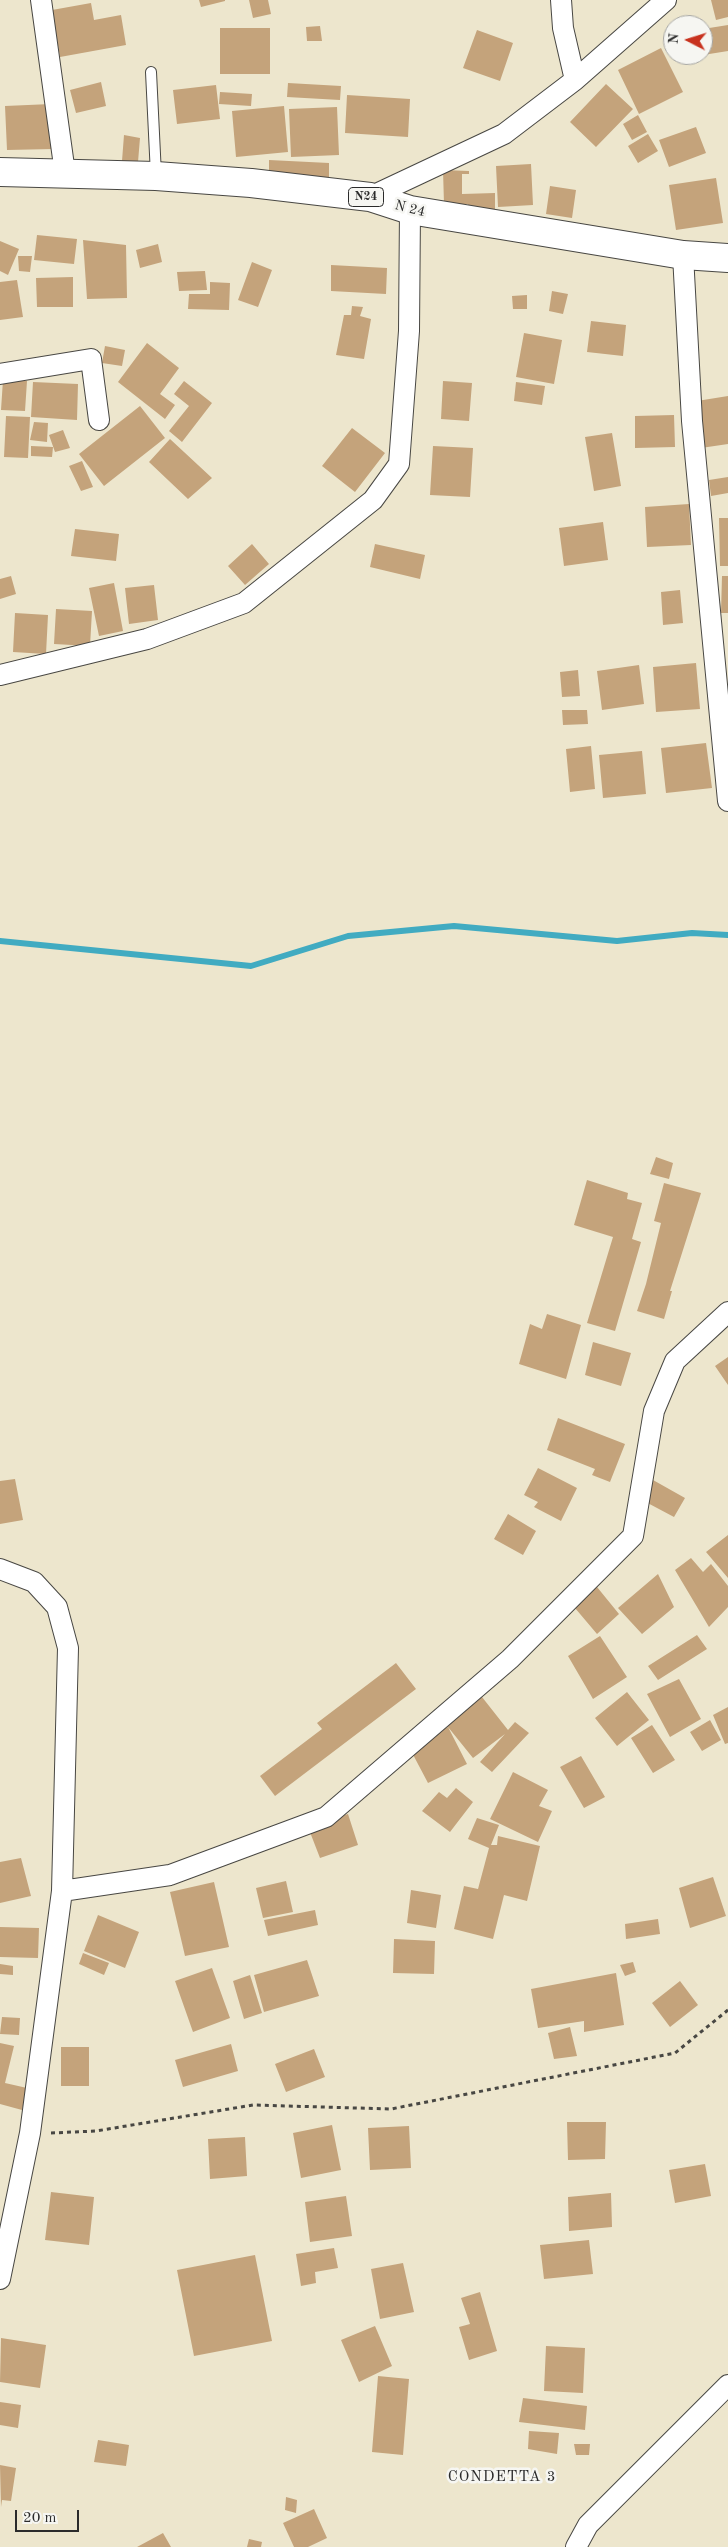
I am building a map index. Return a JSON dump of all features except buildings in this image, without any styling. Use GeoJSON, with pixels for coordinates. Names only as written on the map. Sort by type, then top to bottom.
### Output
{"type":"FeatureCollection","features":[{"type":"Feature","properties":{"kind":"main road","name":"N 24"},"geometry":{"type":"LineString","coordinates":[[0,172],[65,172],[251,183],[370,198],[410,210],[683,255],[728,258]]}},
{"type":"Feature","properties":{"kind":"street"},"geometry":{"type":"LineString","coordinates":[[41,0],[65,172]]}},
{"type":"Feature","properties":{"kind":"street"},"geometry":{"type":"LineString","coordinates":[[561,0],[563,28],[575,80]]}},
{"type":"Feature","properties":{"kind":"street"},"geometry":{"type":"LineString","coordinates":[[370,198],[504,134],[575,80],[666,0]]}},
{"type":"Feature","properties":{"kind":"street"},"geometry":{"type":"LineString","coordinates":[[0,675],[147,639],[244,603],[373,500],[399,464],[409,331],[410,210]]}},
{"type":"Feature","properties":{"kind":"street"},"geometry":{"type":"LineString","coordinates":[[683,255],[692,420],[728,801]]}},
{"type":"Feature","properties":{"kind":"street"},"geometry":{"type":"LineString","coordinates":[[0,374],[91,359],[99,420]]}},
{"type":"Feature","properties":{"kind":"street"},"geometry":{"type":"LineString","coordinates":[[62,1891],[170,1874],[326,1817],[510,1659],[633,1536],[654,1411],[675,1361],[728,1312]]}},
{"type":"Feature","properties":{"kind":"street"},"geometry":{"type":"LineString","coordinates":[[0,1569],[34,1582],[57,1607],[68,1648],[62,1891],[30,2133],[3,2249],[0,2280]]}},
{"type":"Feature","properties":{"kind":"street"},"geometry":{"type":"LineString","coordinates":[[576,2547],[588,2525],[728,2385]]}},
{"type":"Feature","properties":{"kind":"lane"},"geometry":{"type":"LineString","coordinates":[[151,72],[156,176]]}},
{"type":"Feature","properties":{"kind":"path"},"geometry":{"type":"LineString","coordinates":[[30,2133],[96,2131],[253,2105],[391,2108],[675,2053],[728,2010]]}},
{"type":"Feature","properties":{"kind":"waterway"},"geometry":{"type":"LineString","coordinates":[[0,941],[251,966],[348,936],[454,926],[617,941],[692,933],[728,935]]}},
{"type":"Feature","properties":{"kind":"district","name":"СONDETTA 3"},"geometry":{"type":"Point","coordinates":[502,2477]}}]}
